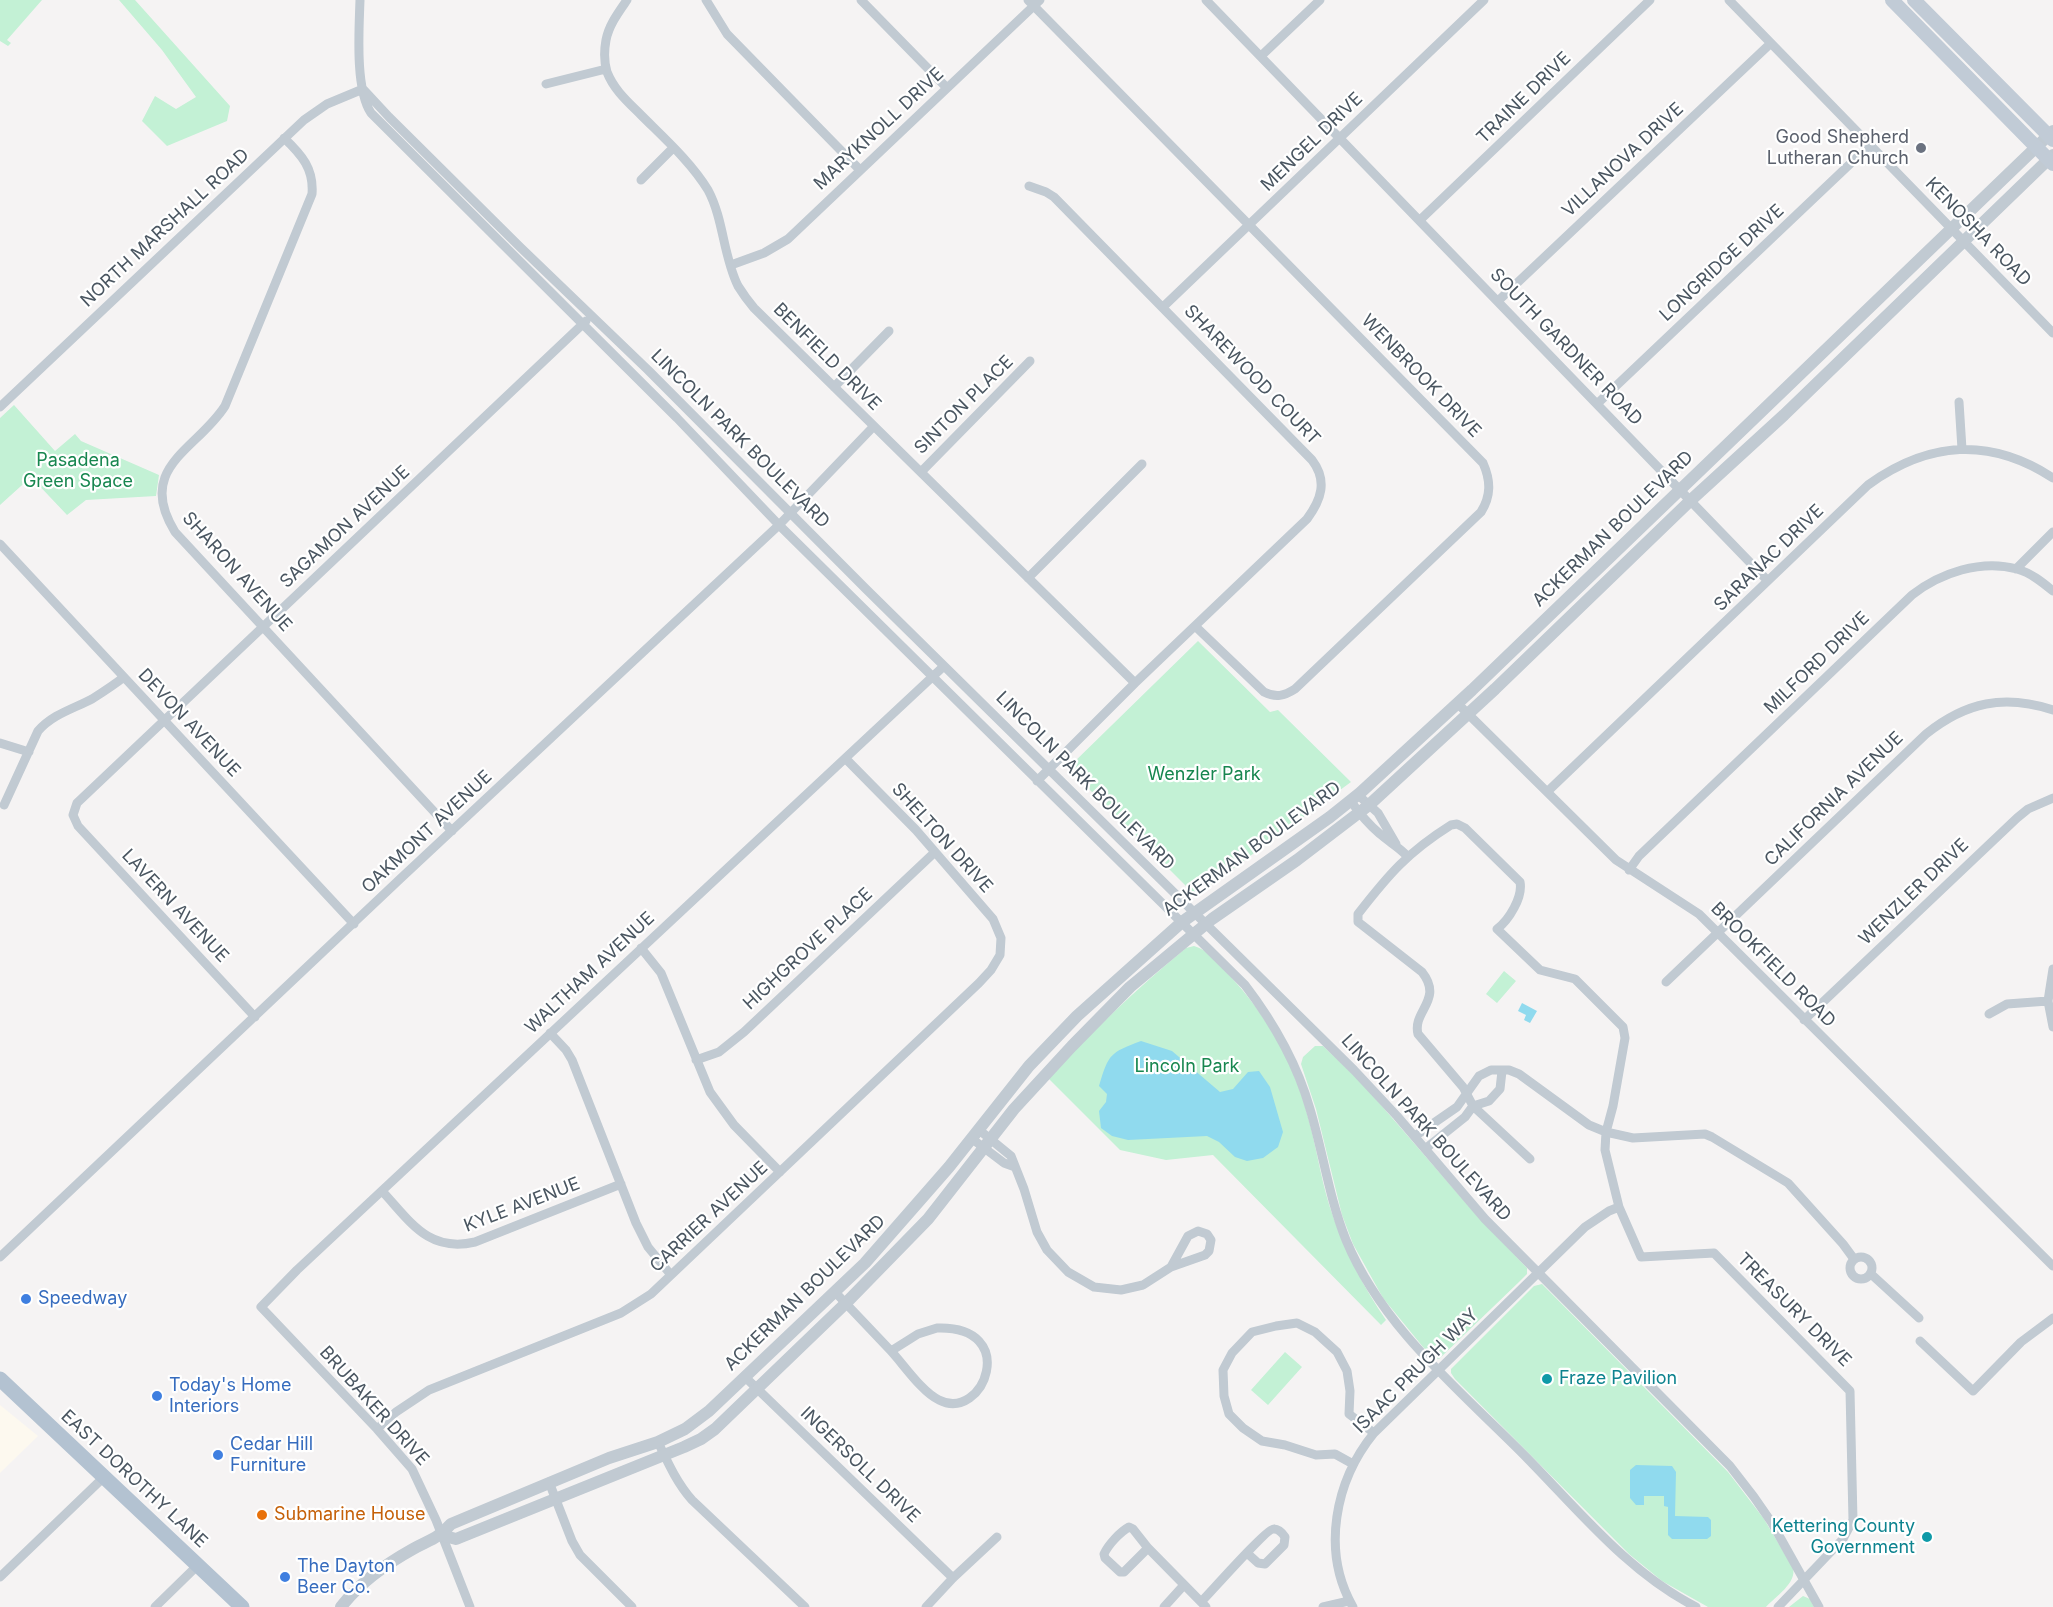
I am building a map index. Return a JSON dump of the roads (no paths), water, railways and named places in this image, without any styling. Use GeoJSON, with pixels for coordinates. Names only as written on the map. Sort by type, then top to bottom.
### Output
{"type":"FeatureCollection","features":[{"type":"Feature","properties":{"kind":"main road"},"geometry":{"type":"LineString","coordinates":[[1892,0],[2037,147],[2052,159]]}},
{"type":"Feature","properties":{"kind":"main road"},"geometry":{"type":"LineString","coordinates":[[1914,0],[2052,136]]}},
{"type":"Feature","properties":{"kind":"main road","name":"EAST DOROTHY LANE"},"geometry":{"type":"LineString","coordinates":[[0,1379],[242,1607]]}},
{"type":"Feature","properties":{"kind":"street","name":"LINCOLN PARK BOULEVARD"},"geometry":{"type":"LineString","coordinates":[[360,0],[359,51],[366,105],[386,129],[677,418],[779,525],[1037,782],[1194,933],[1245,986],[1280,1037],[1297,1070],[1310,1107],[1339,1222],[1368,1284],[1385,1308],[1407,1337],[1439,1371],[1610,1542],[1665,1589],[1696,1607]]}},
{"type":"Feature","properties":{"kind":"street"},"geometry":{"type":"LineString","coordinates":[[546,84],[606,69],[604,60],[606,38],[611,25],[627,0]]}},
{"type":"Feature","properties":{"kind":"street"},"geometry":{"type":"LineString","coordinates":[[706,0],[727,34],[860,170]]}},
{"type":"Feature","properties":{"kind":"street"},"geometry":{"type":"LineString","coordinates":[[861,0],[947,88]]}},
{"type":"Feature","properties":{"kind":"street","name":"SOUTH GARDNER ROAD"},"geometry":{"type":"LineString","coordinates":[[1206,0],[1767,580]]}},
{"type":"Feature","properties":{"kind":"street"},"geometry":{"type":"LineString","coordinates":[[1261,56],[1320,0]]}},
{"type":"Feature","properties":{"kind":"street","name":"MENGEL DRIVE"},"geometry":{"type":"LineString","coordinates":[[1163,307],[1484,0]]}},
{"type":"Feature","properties":{"kind":"street","name":"TRAINE DRIVE"},"geometry":{"type":"LineString","coordinates":[[1420,220],[1650,0]]}},
{"type":"Feature","properties":{"kind":"street","name":"KENOSHA ROAD"},"geometry":{"type":"LineString","coordinates":[[1729,0],[2053,333]]}},
{"type":"Feature","properties":{"kind":"street","name":"MARYKNOLL DRIVE"},"geometry":{"type":"LineString","coordinates":[[731,265],[764,253],[788,239],[1034,2]]}},
{"type":"Feature","properties":{"kind":"street","name":"WENBROOK DRIVE"},"geometry":{"type":"LineString","coordinates":[[1034,2],[1483,464],[1488,473],[1489,494],[1481,512],[1288,694],[1274,696],[1264,692],[1195,626]]}},
{"type":"Feature","properties":{"kind":"street","name":"VILLANOVA DRIVE"},"geometry":{"type":"LineString","coordinates":[[1498,301],[1771,43]]}},
{"type":"Feature","properties":{"kind":"street","name":"BENFIELD DRIVE"},"geometry":{"type":"LineString","coordinates":[[606,69],[614,86],[692,169],[713,201],[737,284],[754,308],[1134,683]]}},
{"type":"Feature","properties":{"kind":"street","name":"LINCOLN PARK BOULEVARD"},"geometry":{"type":"LineString","coordinates":[[363,89],[1354,1070],[1415,1136],[1485,1219],[1730,1466],[1772,1523],[1819,1607]]}},
{"type":"Feature","properties":{"kind":"street","name":"NORTH MARSHALL ROAD"},"geometry":{"type":"LineString","coordinates":[[0,407],[284,138],[314,112],[363,89]]}},
{"type":"Feature","properties":{"kind":"street","name":"ACKERMAN BOULEVARD"},"geometry":{"type":"LineString","coordinates":[[341,1607],[383,1566],[441,1535],[451,1524],[609,1458],[658,1442],[685,1429],[709,1411],[835,1292],[886,1240],[1029,1066],[1077,1016],[1182,922],[1354,797],[1457,703],[2037,147],[2052,136]]}},
{"type":"Feature","properties":{"kind":"street","name":"SHARON AVENUE"},"geometry":{"type":"LineString","coordinates":[[284,138],[304,158],[310,169],[312,194],[225,406],[220,415],[173,461],[164,480],[162,496],[166,515],[175,532],[452,831]]}},
{"type":"Feature","properties":{"kind":"street","name":"LONGRIDGE DRIVE"},"geometry":{"type":"LineString","coordinates":[[1597,404],[1870,146]]}},
{"type":"Feature","properties":{"kind":"street"},"geometry":{"type":"LineString","coordinates":[[641,180],[673,148]]}},
{"type":"Feature","properties":{"kind":"street","name":"ACKERMAN BOULEVARD"},"geometry":{"type":"LineString","coordinates":[[441,1535],[456,1539],[701,1439],[758,1389],[928,1219],[1036,1084],[1130,987],[1194,933],[1365,809],[2052,159]]}},
{"type":"Feature","properties":{"kind":"street","name":"SHAREWOOD COURT"},"geometry":{"type":"LineString","coordinates":[[1029,186],[1054,197],[1163,307],[1312,460],[1320,474],[1322,484],[1320,498],[1307,519],[1134,683],[1037,782]]}},
{"type":"Feature","properties":{"kind":"street","name":"SAGAMON AVENUE"},"geometry":{"type":"LineString","coordinates":[[74,815],[77,803],[591,315]]}},
{"type":"Feature","properties":{"kind":"street"},"geometry":{"type":"LineString","coordinates":[[834,387],[889,332]]}},
{"type":"Feature","properties":{"kind":"street","name":"SINTON PLACE"},"geometry":{"type":"LineString","coordinates":[[921,472],[1030,361]]}},
{"type":"Feature","properties":{"kind":"street"},"geometry":{"type":"LineString","coordinates":[[1959,402],[1962,449]]}},
{"type":"Feature","properties":{"kind":"street","name":"OAKMONT AVENUE"},"geometry":{"type":"LineString","coordinates":[[0,1257],[779,525],[874,426]]}},
{"type":"Feature","properties":{"kind":"street","name":"SARANAC DRIVE"},"geometry":{"type":"LineString","coordinates":[[1547,792],[1767,580],[1868,485],[1885,473],[1923,455],[1962,449],[2003,454],[2022,460],[2053,478]]}},
{"type":"Feature","properties":{"kind":"street"},"geometry":{"type":"LineString","coordinates":[[1028,578],[1142,464]]}},
{"type":"Feature","properties":{"kind":"street"},"geometry":{"type":"LineString","coordinates":[[2053,532],[2016,569],[2030,574],[2053,591]]}},
{"type":"Feature","properties":{"kind":"street","name":"DEVON AVENUE"},"geometry":{"type":"LineString","coordinates":[[0,544],[354,924]]}},
{"type":"Feature","properties":{"kind":"street","name":"MILFORD DRIVE"},"geometry":{"type":"LineString","coordinates":[[1629,870],[1639,856],[1917,591],[1945,575],[1962,570],[1996,567],[2016,569]]}},
{"type":"Feature","properties":{"kind":"street","name":"WALTHAM AVENUE"},"geometry":{"type":"LineString","coordinates":[[261,1307],[297,1270],[640,948],[944,666]]}},
{"type":"Feature","properties":{"kind":"street"},"geometry":{"type":"LineString","coordinates":[[4,805],[38,731],[49,721],[94,698],[124,677]]}},
{"type":"Feature","properties":{"kind":"street","name":"CALIFORNIA AVENUE"},"geometry":{"type":"LineString","coordinates":[[1666,982],[1941,722],[1972,707],[1988,703],[2023,702],[2053,710]]}},
{"type":"Feature","properties":{"kind":"street","name":"BROOKFIELD ROAD"},"geometry":{"type":"LineString","coordinates":[[1457,703],[1609,853],[1629,870],[1681,901],[1698,914],[2053,1266]]}},
{"type":"Feature","properties":{"kind":"street"},"geometry":{"type":"LineString","coordinates":[[0,743],[29,752]]}},
{"type":"Feature","properties":{"kind":"street","name":"SHELTON DRIVE"},"geometry":{"type":"LineString","coordinates":[[846,759],[902,815],[993,919],[998,928],[1001,946]]}},
{"type":"Feature","properties":{"kind":"street"},"geometry":{"type":"LineString","coordinates":[[1354,797],[1365,809],[1382,836],[1396,844]]}},
{"type":"Feature","properties":{"kind":"street","name":"WENZLER DRIVE"},"geometry":{"type":"LineString","coordinates":[[1804,1020],[2017,818],[2028,809],[2053,798]]}},
{"type":"Feature","properties":{"kind":"street"},"geometry":{"type":"LineString","coordinates":[[1365,809],[1378,813],[1396,844],[1407,856],[1379,886],[1358,914],[1358,919],[1362,925],[1422,972],[1430,987],[1430,994],[1417,1025],[1418,1034],[1463,1087],[1473,1106],[1530,1159]]}},
{"type":"Feature","properties":{"kind":"street","name":"LAVERN AVENUE"},"geometry":{"type":"LineString","coordinates":[[74,815],[78,826],[255,1017]]}},
{"type":"Feature","properties":{"kind":"street","name":"TREASURY DRIVE"},"geometry":{"type":"LineString","coordinates":[[1407,856],[1452,825],[1457,824],[1465,828],[1520,882],[1520,889],[1509,917],[1497,929],[1540,970],[1575,980],[1623,1027],[1625,1032],[1613,1106],[1606,1132],[1606,1159],[1619,1207],[1641,1257],[1714,1253],[1850,1391],[1853,1520],[1843,1539],[1804,1580]]}},
{"type":"Feature","properties":{"kind":"street","name":"HIGHGROVE PLACE"},"geometry":{"type":"LineString","coordinates":[[696,1060],[719,1052],[744,1032],[935,852]]}},
{"type":"Feature","properties":{"kind":"street","name":"CARRIER AVENUE"},"geometry":{"type":"LineString","coordinates":[[377,1429],[396,1412],[429,1390],[621,1313],[651,1294],[991,970],[1000,955],[1001,946]]}},
{"type":"Feature","properties":{"kind":"street"},"geometry":{"type":"LineString","coordinates":[[640,948],[661,973],[710,1092],[734,1125],[780,1172]]}},
{"type":"Feature","properties":{"kind":"street"},"geometry":{"type":"LineString","coordinates":[[2053,969],[2048,1001],[2053,1027]]}},
{"type":"Feature","properties":{"kind":"street"},"geometry":{"type":"LineString","coordinates":[[1989,1014],[2007,1004],[2048,1001]]}},
{"type":"Feature","properties":{"kind":"street"},"geometry":{"type":"LineString","coordinates":[[550,1033],[572,1060],[648,1247],[671,1275]]}},
{"type":"Feature","properties":{"kind":"street"},"geometry":{"type":"LineString","coordinates":[[1415,1136],[1457,1107],[1479,1076],[1491,1070],[1509,1070],[1519,1074],[1589,1125],[1606,1132],[1633,1138],[1705,1134],[1712,1137],[1788,1183],[1854,1259]]}},
{"type":"Feature","properties":{"kind":"street"},"geometry":{"type":"LineString","coordinates":[[1425,1149],[1465,1117],[1473,1106],[1489,1101],[1500,1089],[1502,1071]]}},
{"type":"Feature","properties":{"kind":"street"},"geometry":{"type":"LineString","coordinates":[[975,1133],[1004,1163],[1015,1167],[1037,1232],[1047,1250],[1082,1281],[1105,1290],[1130,1289],[1143,1285],[1172,1267],[1205,1255],[1211,1246],[1208,1236],[1198,1231],[1188,1236],[1172,1267]]}},
{"type":"Feature","properties":{"kind":"street","name":"KYLE AVENUE"},"geometry":{"type":"LineString","coordinates":[[382,1191],[421,1231],[441,1243],[462,1245],[475,1242],[621,1184]]}},
{"type":"Feature","properties":{"kind":"street","name":"ISAAC PRUGH WAY"},"geometry":{"type":"LineString","coordinates":[[1351,1604],[1341,1580],[1335,1541],[1339,1500],[1353,1464],[1374,1434],[1538,1272],[1590,1223],[1619,1207]]}},
{"type":"Feature","properties":{"kind":"street"},"geometry":{"type":"LineString","coordinates":[[1860,1256],[1870,1260],[1873,1267],[1871,1274],[1864,1279],[1853,1276],[1850,1266],[1854,1259],[1860,1256]]}},
{"type":"Feature","properties":{"kind":"street"},"geometry":{"type":"LineString","coordinates":[[1871,1274],[1919,1318]]}},
{"type":"Feature","properties":{"kind":"street"},"geometry":{"type":"LineString","coordinates":[[835,1292],[933,1396],[948,1403],[957,1403],[971,1397],[980,1388],[987,1373],[988,1364],[984,1347],[976,1338],[961,1330],[947,1328],[929,1330],[891,1351]]}},
{"type":"Feature","properties":{"kind":"street","name":"BRUBAKER DRIVE"},"geometry":{"type":"LineString","coordinates":[[261,1307],[412,1469],[470,1607]]}},
{"type":"Feature","properties":{"kind":"street"},"geometry":{"type":"LineString","coordinates":[[1920,1341],[1973,1391],[2022,1342],[2053,1318]]}},
{"type":"Feature","properties":{"kind":"street"},"geometry":{"type":"LineString","coordinates":[[1353,1464],[1335,1454],[1316,1455],[1285,1445],[1262,1441],[1243,1428],[1229,1414],[1224,1396],[1223,1370],[1232,1353],[1252,1332],[1276,1326],[1297,1323],[1316,1332],[1337,1352],[1347,1371],[1350,1391],[1349,1414],[1374,1434]]}},
{"type":"Feature","properties":{"kind":"street","name":"INGERSOLL DRIVE"},"geometry":{"type":"LineString","coordinates":[[745,1377],[953,1578]]}},
{"type":"Feature","properties":{"kind":"street"},"geometry":{"type":"LineString","coordinates":[[658,1442],[681,1488],[804,1607]]}},
{"type":"Feature","properties":{"kind":"street"},"geometry":{"type":"LineString","coordinates":[[0,1577],[104,1477]]}},
{"type":"Feature","properties":{"kind":"street"},"geometry":{"type":"LineString","coordinates":[[549,1482],[580,1555],[632,1607]]}},
{"type":"Feature","properties":{"kind":"street"},"geometry":{"type":"LineString","coordinates":[[1148,1548],[1124,1572],[1120,1572],[1105,1558],[1104,1554],[1105,1550],[1126,1529],[1129,1527],[1133,1529],[1148,1548],[1204,1605],[1247,1553]]}},
{"type":"Feature","properties":{"kind":"street"},"geometry":{"type":"LineString","coordinates":[[926,1607],[997,1536]]}},
{"type":"Feature","properties":{"kind":"street"},"geometry":{"type":"LineString","coordinates":[[155,1607],[198,1566]]}},
{"type":"Feature","properties":{"kind":"street"},"geometry":{"type":"LineString","coordinates":[[1778,1607],[1804,1580]]}},
{"type":"Feature","properties":{"kind":"street"},"geometry":{"type":"LineString","coordinates":[[1164,1607],[1184,1585]]}},
{"type":"Feature","properties":{"kind":"street"},"geometry":{"type":"LineString","coordinates":[[1323,1607],[1351,1604]]}},
{"type":"Feature","properties":{"kind":"water"},"geometry":{"type":"Polygon","coordinates":[[[1522,1003],[1537,1011],[1530,1023],[1524,1020],[1526,1015],[1518,1011],[1522,1003]]]}},
{"type":"Feature","properties":{"kind":"water"},"geometry":{"type":"Polygon","coordinates":[[[1141,1041],[1172,1051],[1220,1092],[1233,1089],[1248,1072],[1259,1071],[1270,1087],[1283,1132],[1278,1147],[1263,1158],[1247,1161],[1235,1157],[1219,1142],[1207,1136],[1128,1140],[1112,1136],[1101,1128],[1099,1111],[1106,1102],[1107,1094],[1099,1086],[1105,1067],[1117,1052],[1141,1041]]]}},
{"type":"Feature","properties":{"kind":"water"},"geometry":{"type":"Polygon","coordinates":[[[1636,1465],[1672,1466],[1676,1472],[1675,1516],[1708,1517],[1711,1520],[1711,1536],[1707,1539],[1672,1539],[1668,1535],[1668,1507],[1664,1506],[1664,1496],[1644,1496],[1644,1505],[1636,1505],[1630,1498],[1630,1470],[1636,1465]]]}},
{"type":"Feature","properties":{"kind":"place","name":"Good Shepherd Lutheran Church"},"geometry":{"type":"Point","coordinates":[1921,148]}},
{"type":"Feature","properties":{"kind":"place","name":"Speedway"},"geometry":{"type":"Point","coordinates":[26,1299]}},
{"type":"Feature","properties":{"kind":"place","name":"Fraze Pavilion"},"geometry":{"type":"Point","coordinates":[1547,1379]}},
{"type":"Feature","properties":{"kind":"place","name":"Today's Home Interiors"},"geometry":{"type":"Point","coordinates":[157,1396]}},
{"type":"Feature","properties":{"kind":"place","name":"Cedar Hill Furniture"},"geometry":{"type":"Point","coordinates":[218,1455]}},
{"type":"Feature","properties":{"kind":"place","name":"Submarine House"},"geometry":{"type":"Point","coordinates":[262,1515]}},
{"type":"Feature","properties":{"kind":"place","name":"Kettering County Government"},"geometry":{"type":"Point","coordinates":[1927,1537]}},
{"type":"Feature","properties":{"kind":"place","name":"The Dayton Beer Co."},"geometry":{"type":"Point","coordinates":[285,1577]}},
{"type":"Feature","properties":{"kind":"park label","name":"Pasadena Green Space"},"geometry":{"type":"Point","coordinates":[78,471]}},
{"type":"Feature","properties":{"kind":"park label","name":"Wenzler Park"},"geometry":{"type":"Point","coordinates":[1204,775]}},
{"type":"Feature","properties":{"kind":"park label","name":"Lincoln Park"},"geometry":{"type":"Point","coordinates":[1187,1067]}}]}
